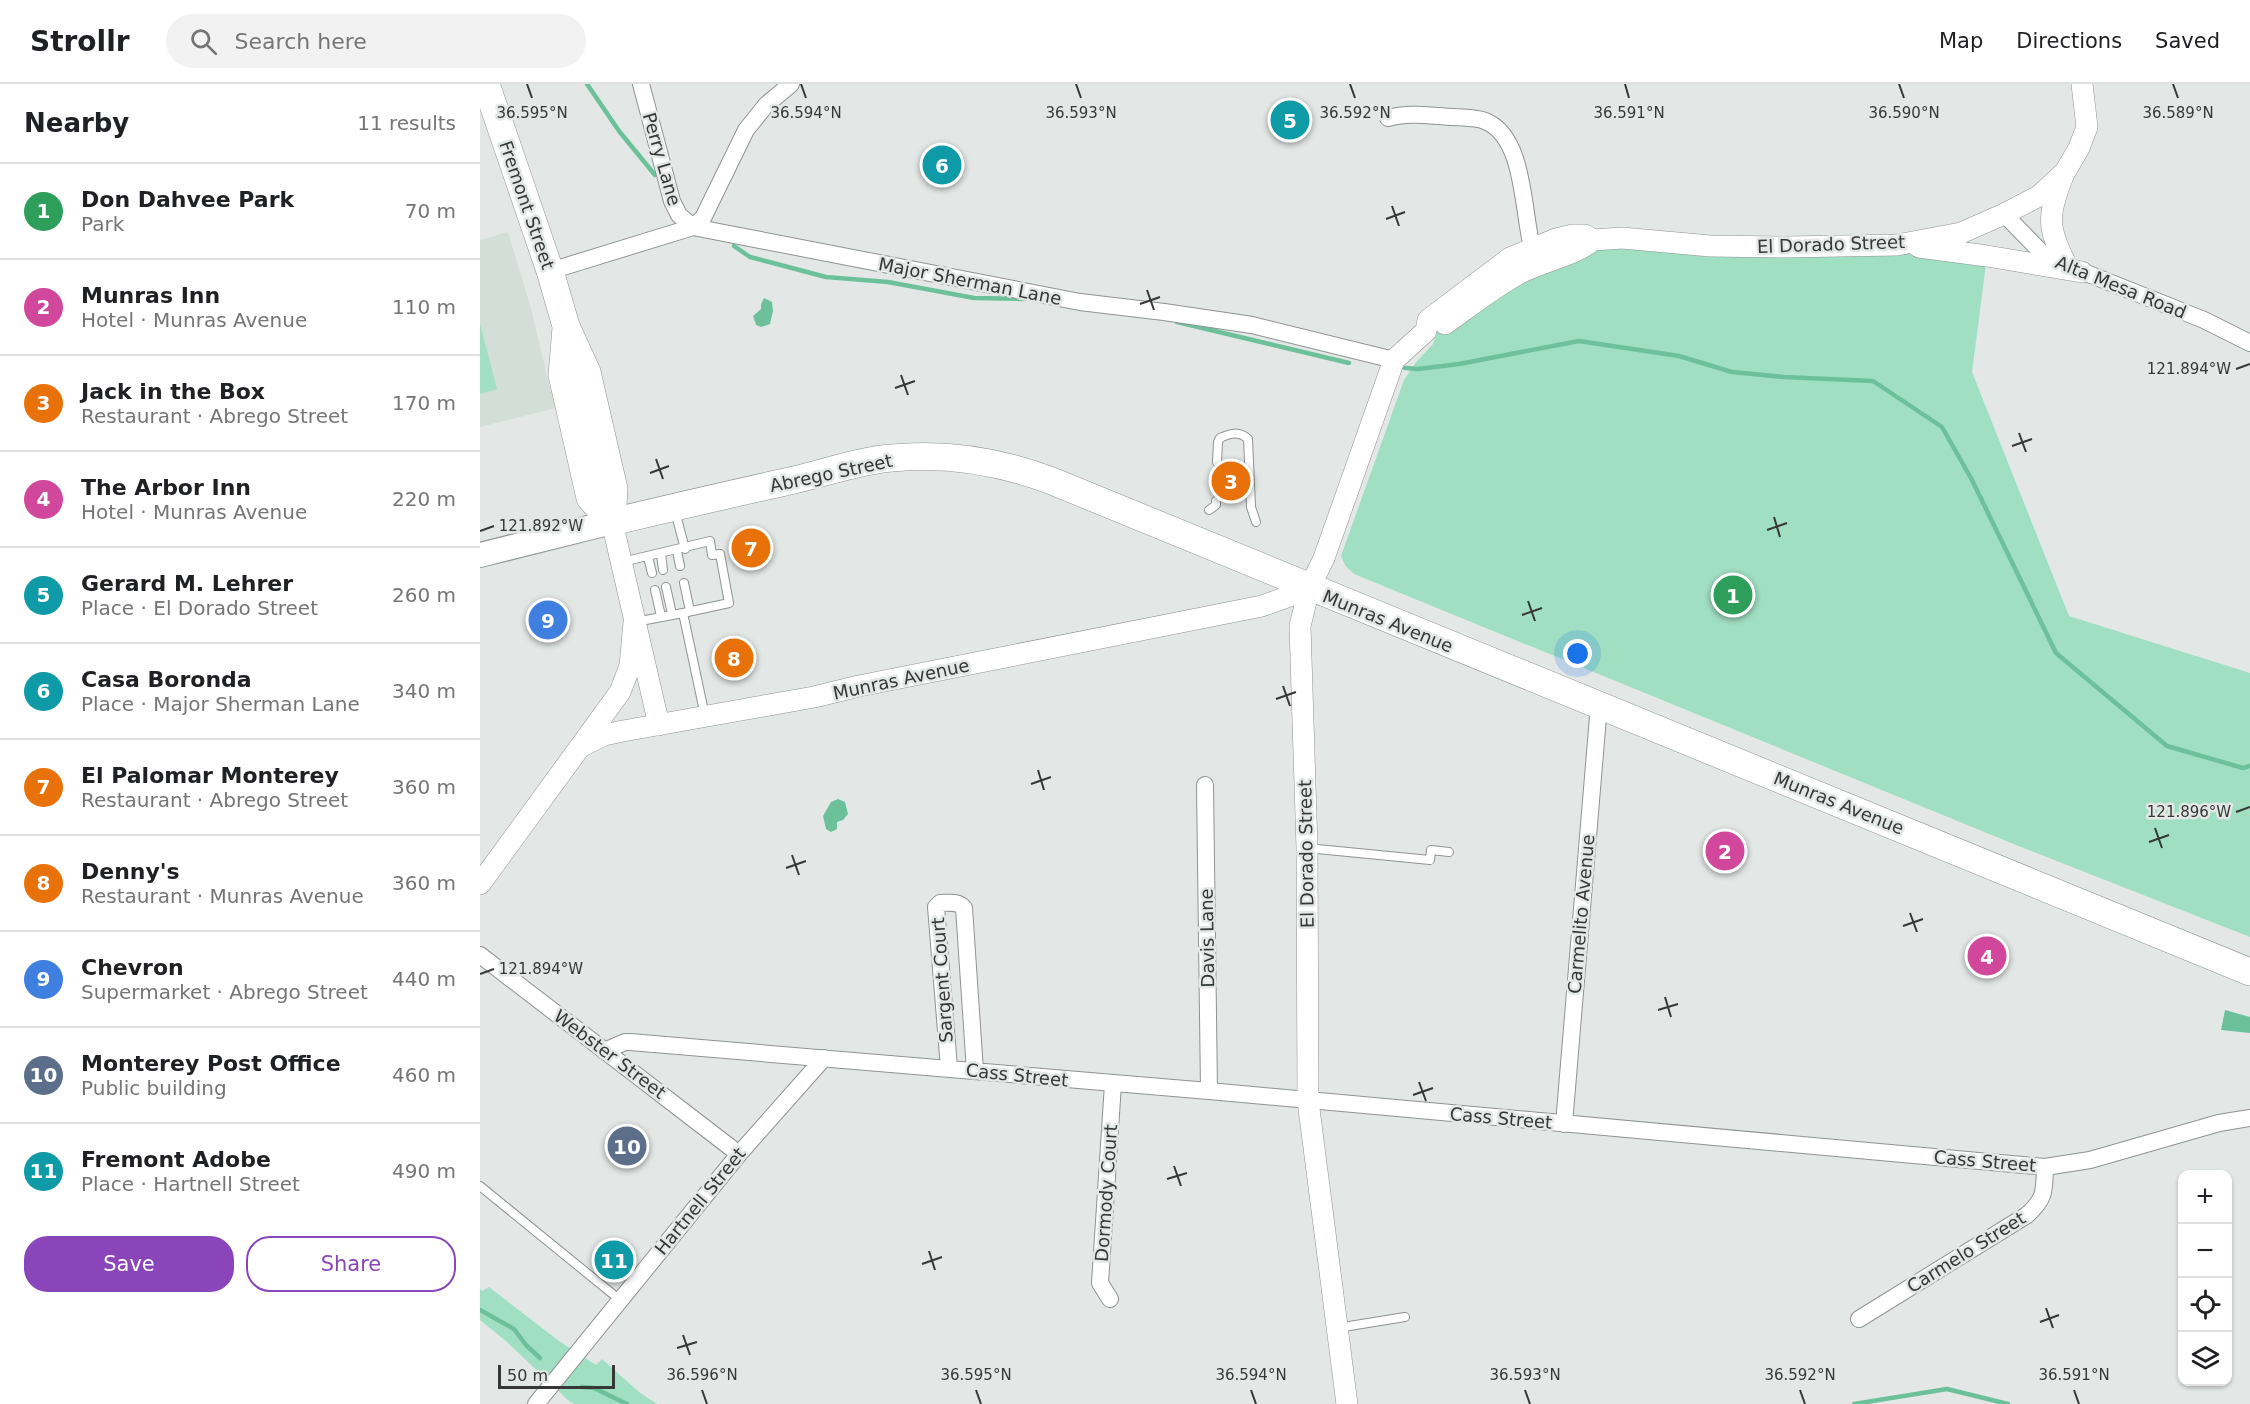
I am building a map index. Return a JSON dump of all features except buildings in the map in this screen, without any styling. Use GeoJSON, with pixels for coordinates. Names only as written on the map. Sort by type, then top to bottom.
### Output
{"type":"FeatureCollection","features":[{"type":"Feature","properties":{"kind":"main road","name":"Fremont Street"},"geometry":{"type":"LineString","coordinates":[[486,84],[550,271],[566,326],[587,372],[614,489],[612,522]]}},
{"type":"Feature","properties":{"kind":"main road","name":"Abrego Street"},"geometry":{"type":"LineString","coordinates":[[480,555],[835,469],[891,458],[941,457],[1015,468],[1046,479],[1310,589]]}},
{"type":"Feature","properties":{"kind":"main road","name":"Munras Avenue"},"geometry":{"type":"LineString","coordinates":[[1310,589],[2250,972]]}},
{"type":"Feature","properties":{"kind":"street","name":"Perry Lane"},"geometry":{"type":"LineString","coordinates":[[641,84],[672,201],[679,215],[693,227]]}},
{"type":"Feature","properties":{"kind":"street"},"geometry":{"type":"LineString","coordinates":[[693,227],[703,218],[746,130],[766,105],[791,84]]}},
{"type":"Feature","properties":{"kind":"street","name":"El Dorado Street"},"geometry":{"type":"LineString","coordinates":[[1426,331],[1428,320],[1510,258],[1532,247],[1574,235],[1585,235],[1593,240],[1622,238],[1710,246],[1897,245],[1961,233],[2039,196],[2065,172],[2079,148],[2087,127],[2082,84]]}},
{"type":"Feature","properties":{"kind":"street"},"geometry":{"type":"LineString","coordinates":[[1388,118],[1403,114],[1483,120],[1496,126],[1506,136],[1518,168],[1533,253],[1530,259],[1503,274],[1497,288]]}},
{"type":"Feature","properties":{"kind":"street"},"geometry":{"type":"LineString","coordinates":[[2065,172],[2050,212],[2052,232],[2075,269]]}},
{"type":"Feature","properties":{"kind":"street","name":"Alta Mesa Road"},"geometry":{"type":"LineString","coordinates":[[2004,214],[2046,257],[2204,320],[2250,343]]}},
{"type":"Feature","properties":{"kind":"street","name":"Major Sherman Lane"},"geometry":{"type":"LineString","coordinates":[[550,271],[693,227],[1080,302],[1252,325],[1394,360]]}},
{"type":"Feature","properties":{"kind":"street","name":"El Dorado Street"},"geometry":{"type":"LineString","coordinates":[[1347,1404],[1308,1101],[1306,848],[1300,626],[1310,589],[1324,558],[1394,360],[1426,331],[1436,330],[1497,288],[1539,263],[1586,247],[1593,240]]}},
{"type":"Feature","properties":{"kind":"street"},"geometry":{"type":"LineString","coordinates":[[1897,245],[2075,269]]}},
{"type":"Feature","properties":{"kind":"street","name":"Fremont Street"},"geometry":{"type":"LineString","coordinates":[[612,522],[659,725]]}},
{"type":"Feature","properties":{"kind":"street","name":"Munras Avenue"},"geometry":{"type":"LineString","coordinates":[[480,884],[582,746],[604,735],[814,697],[881,681],[1262,606],[1310,589]]}},
{"type":"Feature","properties":{"kind":"street","name":"Fremont Street"},"geometry":{"type":"LineString","coordinates":[[582,746],[625,683],[630,666],[634,622]]}},
{"type":"Feature","properties":{"kind":"street","name":"Carmelito Avenue"},"geometry":{"type":"LineString","coordinates":[[1564,1124],[1599,705]]}},
{"type":"Feature","properties":{"kind":"street","name":"Davis Lane"},"geometry":{"type":"LineString","coordinates":[[1205,784],[1209,1091]]}},
{"type":"Feature","properties":{"kind":"street","name":"Sargent Court"},"geometry":{"type":"LineString","coordinates":[[949,1068],[936,907],[940,903],[952,902],[961,904],[964,908],[975,1071]]}},
{"type":"Feature","properties":{"kind":"street","name":"Webster Street"},"geometry":{"type":"LineString","coordinates":[[480,955],[739,1154]]}},
{"type":"Feature","properties":{"kind":"street","name":"Cass Street"},"geometry":{"type":"LineString","coordinates":[[604,1051],[625,1042],[949,1068],[2045,1167],[2090,1160],[2209,1126],[2250,1118]]}},
{"type":"Feature","properties":{"kind":"street","name":"Hartnell Street"},"geometry":{"type":"LineString","coordinates":[[536,1404],[739,1154],[824,1058]]}},
{"type":"Feature","properties":{"kind":"street","name":"Dormody Court"},"geometry":{"type":"LineString","coordinates":[[1110,1299],[1100,1282],[1113,1084]]}},
{"type":"Feature","properties":{"kind":"street","name":"Carmelo Street"},"geometry":{"type":"LineString","coordinates":[[1859,1319],[2027,1215],[2039,1204],[2044,1194],[2045,1167]]}},
{"type":"Feature","properties":{"kind":"lane"},"geometry":{"type":"LineString","coordinates":[[1217,462],[1220,438],[1236,433],[1248,439],[1251,507],[1256,522]]}},
{"type":"Feature","properties":{"kind":"lane"},"geometry":{"type":"LineString","coordinates":[[1209,510],[1216,505],[1216,501]]}},
{"type":"Feature","properties":{"kind":"lane"},"geometry":{"type":"LineString","coordinates":[[674,507],[681,550],[680,566]]}},
{"type":"Feature","properties":{"kind":"lane"},"geometry":{"type":"LineString","coordinates":[[621,563],[710,541],[712,555],[720,554],[729,603],[634,622]]}},
{"type":"Feature","properties":{"kind":"lane"},"geometry":{"type":"LineString","coordinates":[[660,554],[663,570]]}},
{"type":"Feature","properties":{"kind":"lane"},"geometry":{"type":"LineString","coordinates":[[648,557],[652,573]]}},
{"type":"Feature","properties":{"kind":"lane"},"geometry":{"type":"LineString","coordinates":[[684,583],[705,717]]}},
{"type":"Feature","properties":{"kind":"lane"},"geometry":{"type":"LineString","coordinates":[[666,587],[672,614]]}},
{"type":"Feature","properties":{"kind":"lane"},"geometry":{"type":"LineString","coordinates":[[656,590],[661,616]]}},
{"type":"Feature","properties":{"kind":"lane"},"geometry":{"type":"LineString","coordinates":[[1306,848],[1430,860],[1431,850],[1449,852]]}},
{"type":"Feature","properties":{"kind":"lane"},"geometry":{"type":"LineString","coordinates":[[480,1186],[621,1300]]}},
{"type":"Feature","properties":{"kind":"lane"},"geometry":{"type":"LineString","coordinates":[[1337,1328],[1405,1317]]}},
{"type":"Feature","properties":{"kind":"shaded area"},"geometry":{"type":"Polygon","coordinates":[[[508,232],[530,305],[555,408],[480,427],[480,240],[508,232]]]}},
{"type":"Feature","properties":{"kind":"shaded area"},"geometry":{"type":"Polygon","coordinates":[[[1581,242],[1785,247],[1987,256],[1972,372],[2069,616],[2250,673],[2250,937],[2021,847],[1354,574],[1345,565],[1341,556],[1404,380],[1433,344],[1441,320],[1581,242]]]}},
{"type":"Feature","properties":{"kind":"shaded area"},"geometry":{"type":"Polygon","coordinates":[[[764,298],[772,302],[773,311],[770,324],[761,327],[756,325],[753,316],[761,309],[764,298]]]}},
{"type":"Feature","properties":{"kind":"shaded area"},"geometry":{"type":"Polygon","coordinates":[[[480,324],[497,389],[480,394],[480,324]]]}},
{"type":"Feature","properties":{"kind":"shaded area"},"geometry":{"type":"Polygon","coordinates":[[[838,799],[845,802],[848,814],[843,820],[837,822],[837,829],[831,832],[826,829],[823,816],[831,802],[838,799]]]}},
{"type":"Feature","properties":{"kind":"shaded area"},"geometry":{"type":"Polygon","coordinates":[[[2225,1010],[2250,1017],[2250,1033],[2221,1030],[2225,1010]]]}},
{"type":"Feature","properties":{"kind":"shaded area"},"geometry":{"type":"Polygon","coordinates":[[[489,1287],[559,1341],[596,1365],[602,1359],[639,1392],[657,1404],[574,1404],[569,1401],[506,1341],[480,1320],[480,1289],[482,1291],[489,1287]]]}},
{"type":"Feature","properties":{"kind":"waterway"},"geometry":{"type":"LineString","coordinates":[[587,84],[619,131],[655,175]]}},
{"type":"Feature","properties":{"kind":"waterway"},"geometry":{"type":"LineString","coordinates":[[734,246],[750,257],[826,277],[888,282],[974,298],[1025,299]]}},
{"type":"Feature","properties":{"kind":"waterway"},"geometry":{"type":"LineString","coordinates":[[1177,322],[1349,363]]}},
{"type":"Feature","properties":{"kind":"waterway"},"geometry":{"type":"LineString","coordinates":[[1405,368],[1418,369],[1459,364],[1579,341],[1679,356],[1732,372],[1873,381],[1942,427],[1972,480],[2056,653],[2167,746],[2243,768],[2250,766]]}},
{"type":"Feature","properties":{"kind":"waterway"},"geometry":{"type":"LineString","coordinates":[[480,1310],[514,1329],[540,1358]]}},
{"type":"Feature","properties":{"kind":"waterway"},"geometry":{"type":"LineString","coordinates":[[582,1387],[594,1388],[627,1404]]}},
{"type":"Feature","properties":{"kind":"waterway"},"geometry":{"type":"LineString","coordinates":[[1854,1404],[1947,1389],[2008,1404]]}},
{"type":"Feature","properties":{"kind":"place","name":"Gerard M. Lehrer"},"geometry":{"type":"Point","coordinates":[1290,120]}},
{"type":"Feature","properties":{"kind":"place","name":"Casa Boronda"},"geometry":{"type":"Point","coordinates":[942,165]}},
{"type":"Feature","properties":{"kind":"place","name":"Jack in the Box"},"geometry":{"type":"Point","coordinates":[1231,481]}},
{"type":"Feature","properties":{"kind":"place","name":"El Palomar Monterey"},"geometry":{"type":"Point","coordinates":[751,548]}},
{"type":"Feature","properties":{"kind":"place","name":"Don Dahvee Park"},"geometry":{"type":"Point","coordinates":[1733,595]}},
{"type":"Feature","properties":{"kind":"place","name":"Chevron"},"geometry":{"type":"Point","coordinates":[548,620]}},
{"type":"Feature","properties":{"kind":"place","name":"Denny's"},"geometry":{"type":"Point","coordinates":[734,658]}},
{"type":"Feature","properties":{"kind":"place","name":"Munras Inn"},"geometry":{"type":"Point","coordinates":[1725,851]}},
{"type":"Feature","properties":{"kind":"place","name":"The Arbor Inn"},"geometry":{"type":"Point","coordinates":[1987,956]}},
{"type":"Feature","properties":{"kind":"place","name":"Monterey Post Office"},"geometry":{"type":"Point","coordinates":[627,1146]}},
{"type":"Feature","properties":{"kind":"place","name":"Fremont Adobe"},"geometry":{"type":"Point","coordinates":[614,1260]}}]}
